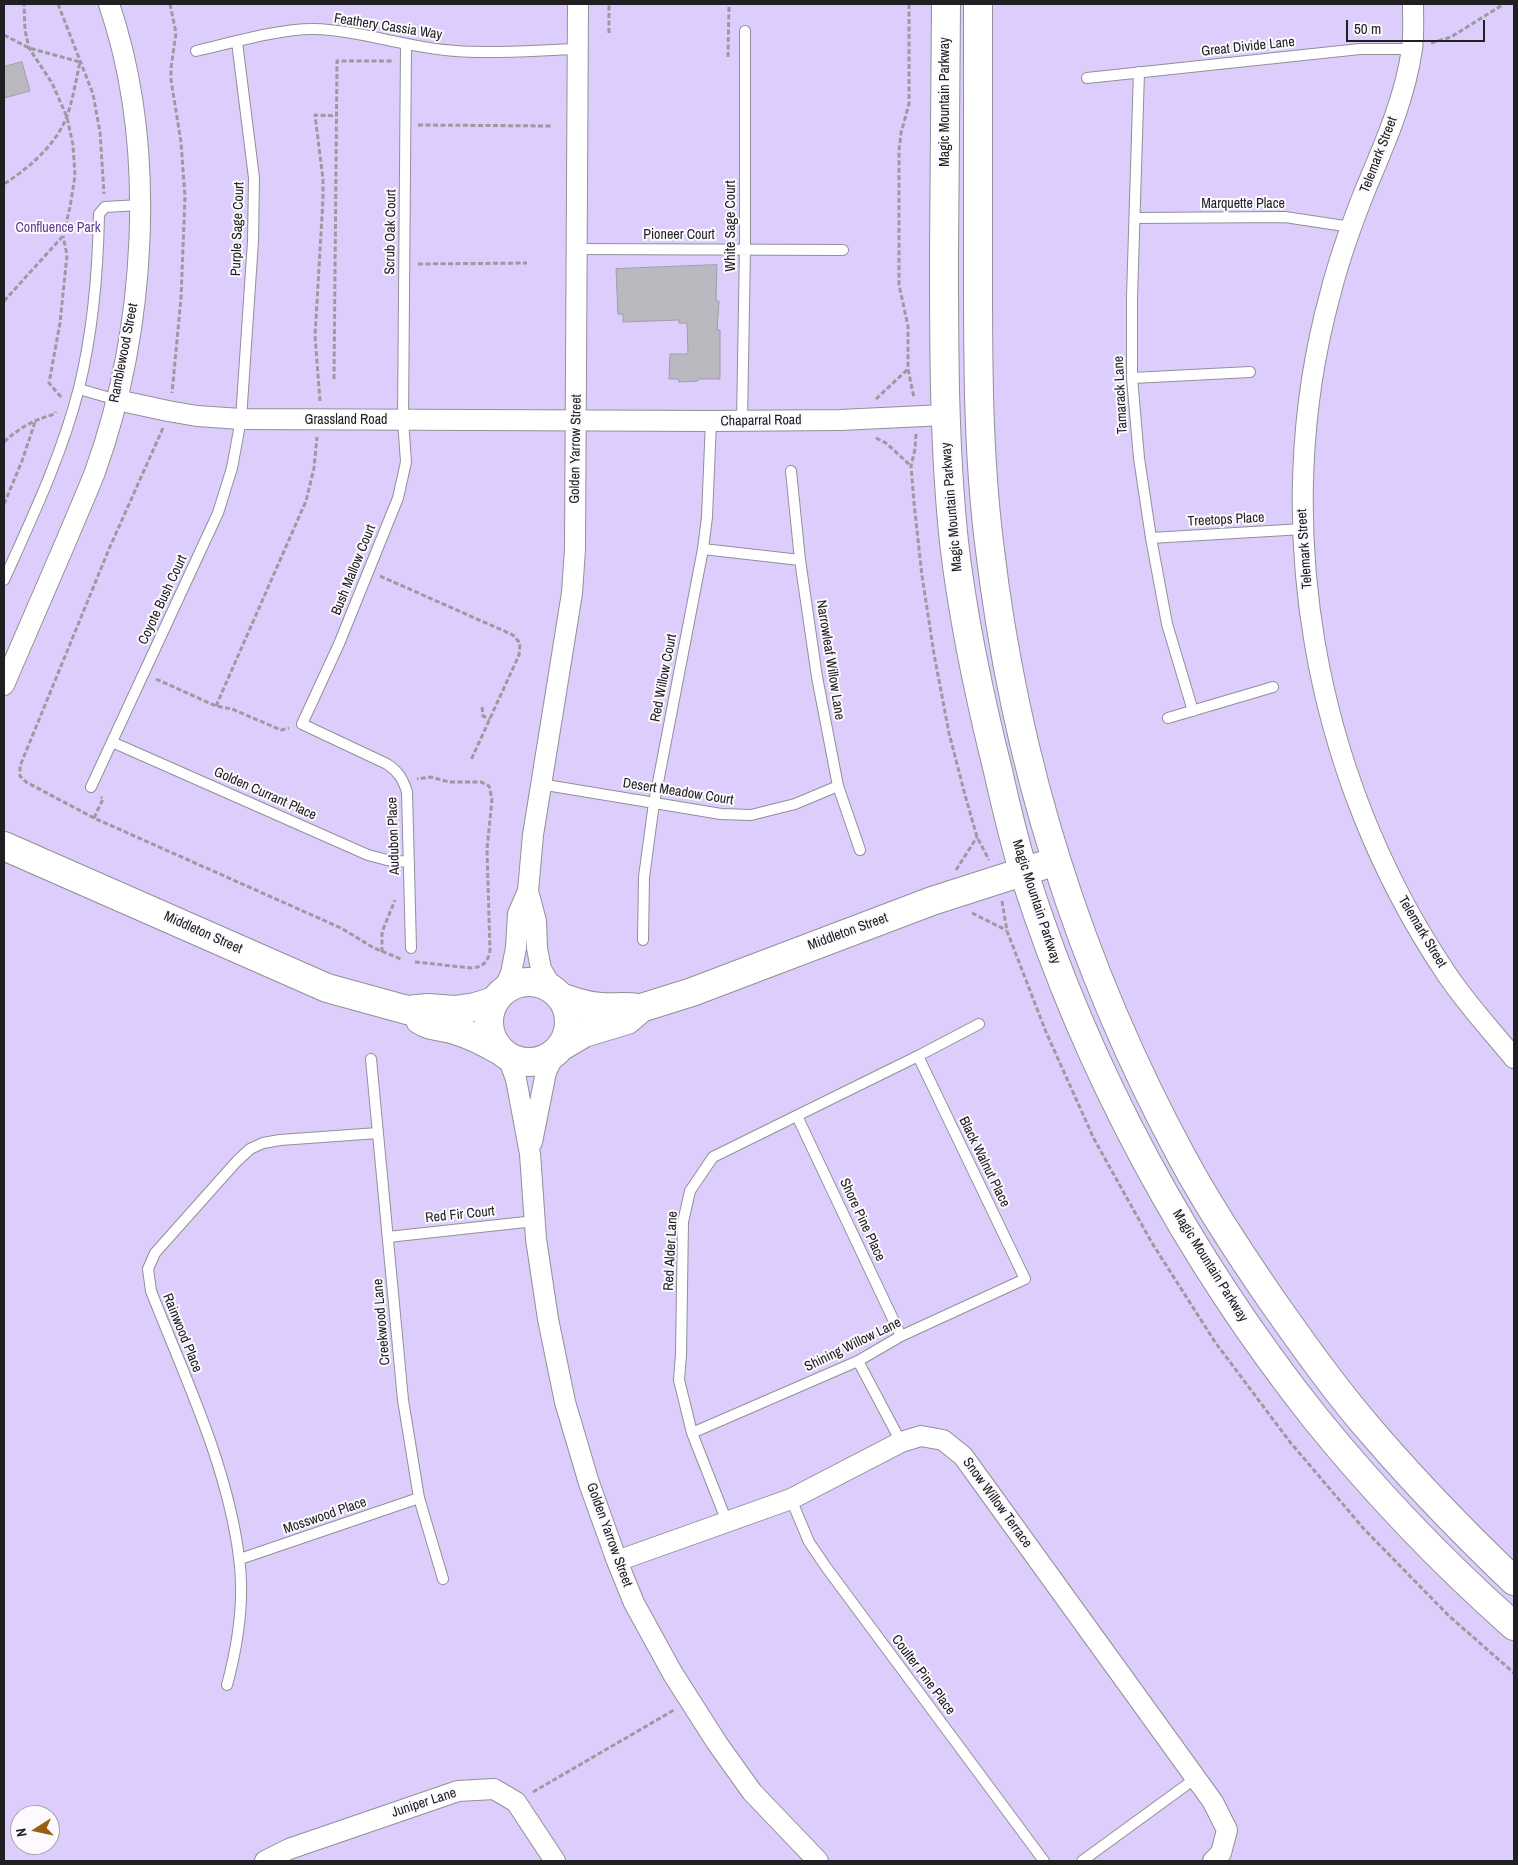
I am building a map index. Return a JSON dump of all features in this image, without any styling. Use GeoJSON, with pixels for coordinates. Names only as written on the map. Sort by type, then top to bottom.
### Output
{"type":"FeatureCollection","features":[{"type":"Feature","properties":{"kind":"street","name":"Ramblewood Street"},"geometry":{"type":"LineString","coordinates":[[4,685],[9,658],[94,472],[117,400],[130,340],[138,270],[140,205],[130,88],[118,31],[108,4]]}},
{"type":"Feature","properties":{"kind":"street","name":"Golden Yarrow Street"},"geometry":{"type":"LineString","coordinates":[[557,993],[542,969],[537,948],[536,921],[528,891],[532,835],[572,593],[575,550],[578,4]]}},
{"type":"Feature","properties":{"kind":"street","name":"Magic Mountain Parkway"},"geometry":{"type":"LineString","coordinates":[[946,4],[945,415],[954,540],[964,614],[978,690],[1023,871],[1078,1019],[1127,1124],[1184,1228],[1246,1324],[1316,1419],[1392,1507],[1474,1590],[1514,1626]]}},
{"type":"Feature","properties":{"kind":"street"},"geometry":{"type":"LineString","coordinates":[[978,4],[978,382],[986,514],[1000,626],[1015,706],[1045,823],[1069,903],[1088,955],[1134,1060],[1184,1161],[1240,1253],[1304,1346],[1374,1435],[1452,1521],[1514,1581]]}},
{"type":"Feature","properties":{"kind":"street","name":"Telemark Street"},"geometry":{"type":"LineString","coordinates":[[1413,4],[1412,50],[1401,99],[1385,145],[1351,228],[1330,294],[1313,368],[1304,434],[1302,501],[1305,568],[1315,644],[1327,706],[1349,779],[1373,836],[1408,910],[1445,971],[1514,1058]]}},
{"type":"Feature","properties":{"kind":"street","name":"Grassland Road"},"geometry":{"type":"LineString","coordinates":[[117,400],[197,416],[241,419],[577,420]]}},
{"type":"Feature","properties":{"kind":"street","name":"Chaparral Road"},"geometry":{"type":"LineString","coordinates":[[577,420],[711,422],[840,420],[945,415]]}},
{"type":"Feature","properties":{"kind":"street","name":"Middleton Street"},"geometry":{"type":"LineString","coordinates":[[4,846],[327,988],[407,1010],[425,1023],[452,1029],[478,1038],[504,1053]]}},
{"type":"Feature","properties":{"kind":"street","name":"Middleton Street"},"geometry":{"type":"LineString","coordinates":[[558,1050],[584,1033],[626,1020],[641,1008],[692,992],[932,901],[1056,861]]}},
{"type":"Feature","properties":{"kind":"street","name":"Golden Yarrow Street"},"geometry":{"type":"LineString","coordinates":[[499,996],[511,973],[516,948],[518,914],[528,891]]}},
{"type":"Feature","properties":{"kind":"street"},"geometry":{"type":"LineString","coordinates":[[527,981],[540,983],[557,993],[568,1008],[570,1021],[568,1034],[558,1050],[543,1061],[530,1063],[519,1062],[504,1053],[492,1039],[489,1026],[490,1013],[499,996],[514,984],[527,981]]}},
{"type":"Feature","properties":{"kind":"street","name":"Middleton Street"},"geometry":{"type":"LineString","coordinates":[[557,993],[580,1004],[641,1008]]}},
{"type":"Feature","properties":{"kind":"street","name":"Middleton Street"},"geometry":{"type":"LineString","coordinates":[[407,1010],[428,1008],[454,1010],[475,1007],[499,996]]}},
{"type":"Feature","properties":{"kind":"street","name":"Golden Yarrow Street"},"geometry":{"type":"LineString","coordinates":[[530,1154],[545,1078],[558,1050]]}},
{"type":"Feature","properties":{"kind":"street","name":"Golden Yarrow Street"},"geometry":{"type":"LineString","coordinates":[[504,1053],[516,1079],[530,1154],[536,1239],[548,1319],[565,1402],[589,1483],[617,1561],[634,1603],[673,1674],[717,1744],[752,1792],[818,1861]]}},
{"type":"Feature","properties":{"kind":"street","name":"Snow Willow Terrace"},"geometry":{"type":"LineString","coordinates":[[617,1561],[791,1499],[901,1442],[921,1436],[944,1440],[963,1456],[1213,1802],[1227,1830],[1221,1853],[1213,1861]]}},
{"type":"Feature","properties":{"kind":"street","name":"Juniper Lane"},"geometry":{"type":"LineString","coordinates":[[265,1861],[289,1849],[458,1791],[494,1789],[516,1802],[555,1861]]}},
{"type":"Feature","properties":{"kind":"lane","name":"Feathery Cassia Way"},"geometry":{"type":"LineString","coordinates":[[196,51],[312,29],[361,34],[406,45],[456,51],[578,49]]}},
{"type":"Feature","properties":{"kind":"lane","name":"White Sage Court"},"geometry":{"type":"LineString","coordinates":[[742,421],[745,249],[745,31]]}},
{"type":"Feature","properties":{"kind":"lane","name":"Purple Sage Court"},"geometry":{"type":"LineString","coordinates":[[237,42],[254,178],[253,241],[241,419]]}},
{"type":"Feature","properties":{"kind":"lane","name":"Scrub Oak Court"},"geometry":{"type":"LineString","coordinates":[[403,420],[406,45]]}},
{"type":"Feature","properties":{"kind":"lane","name":"Great Divide Lane"},"geometry":{"type":"LineString","coordinates":[[1087,78],[1360,49],[1412,50]]}},
{"type":"Feature","properties":{"kind":"lane","name":"Tamarack Lane"},"geometry":{"type":"LineString","coordinates":[[1139,72],[1132,297],[1132,378],[1139,458],[1151,538],[1168,624],[1193,711]]}},
{"type":"Feature","properties":{"kind":"lane"},"geometry":{"type":"LineString","coordinates":[[4,580],[49,477],[79,389],[93,318],[98,263],[99,214],[105,208],[140,205]]}},
{"type":"Feature","properties":{"kind":"lane","name":"Marquette Place"},"geometry":{"type":"LineString","coordinates":[[1135,218],[1285,217],[1351,228]]}},
{"type":"Feature","properties":{"kind":"lane","name":"Pioneer Court"},"geometry":{"type":"LineString","coordinates":[[576,249],[842,250]]}},
{"type":"Feature","properties":{"kind":"lane"},"geometry":{"type":"LineString","coordinates":[[1132,378],[1250,372]]}},
{"type":"Feature","properties":{"kind":"lane"},"geometry":{"type":"LineString","coordinates":[[79,389],[117,400]]}},
{"type":"Feature","properties":{"kind":"lane","name":"Coyote Bush Court"},"geometry":{"type":"LineString","coordinates":[[92,787],[218,514],[232,468],[241,419]]}},
{"type":"Feature","properties":{"kind":"lane","name":"Bush Mallow Court"},"geometry":{"type":"LineString","coordinates":[[302,724],[339,644],[398,498],[406,462],[403,420]]}},
{"type":"Feature","properties":{"kind":"lane","name":"Red Willow Court"},"geometry":{"type":"LineString","coordinates":[[643,940],[644,877],[654,803],[703,549],[707,517],[711,422]]}},
{"type":"Feature","properties":{"kind":"lane","name":"Narrowleaf Willow Lane"},"geometry":{"type":"LineString","coordinates":[[791,471],[800,560],[817,677],[838,786],[860,850]]}},
{"type":"Feature","properties":{"kind":"lane","name":"Treetops Place"},"geometry":{"type":"LineString","coordinates":[[1151,538],[1303,529]]}},
{"type":"Feature","properties":{"kind":"lane"},"geometry":{"type":"LineString","coordinates":[[703,549],[800,560]]}},
{"type":"Feature","properties":{"kind":"lane"},"geometry":{"type":"LineString","coordinates":[[1168,718],[1273,687]]}},
{"type":"Feature","properties":{"kind":"lane","name":"Audubon Place"},"geometry":{"type":"LineString","coordinates":[[302,724],[387,764],[395,769],[404,782],[407,792],[411,948]]}},
{"type":"Feature","properties":{"kind":"lane","name":"Golden Currant Place"},"geometry":{"type":"LineString","coordinates":[[112,742],[368,855],[387,860],[409,862]]}},
{"type":"Feature","properties":{"kind":"lane","name":"Desert Meadow Court"},"geometry":{"type":"LineString","coordinates":[[540,784],[721,814],[751,815],[795,804],[838,786]]}},
{"type":"Feature","properties":{"kind":"lane","name":"Red Alder Lane"},"geometry":{"type":"LineString","coordinates":[[727,1522],[692,1434],[679,1380],[682,1355],[684,1222],[690,1192],[713,1156],[918,1056],[979,1024]]}},
{"type":"Feature","properties":{"kind":"lane","name":"Black Walnut Place"},"geometry":{"type":"LineString","coordinates":[[918,1056],[1025,1279]]}},
{"type":"Feature","properties":{"kind":"lane","name":"Creekwood Lane"},"geometry":{"type":"LineString","coordinates":[[371,1059],[403,1400],[419,1498],[443,1579]]}},
{"type":"Feature","properties":{"kind":"lane","name":"Shore Pine Place"},"geometry":{"type":"LineString","coordinates":[[797,1116],[901,1336]]}},
{"type":"Feature","properties":{"kind":"lane","name":"Rainwood Place"},"geometry":{"type":"LineString","coordinates":[[227,1685],[237,1648],[240,1615],[240,1559],[227,1491],[208,1436],[151,1291],[148,1269],[155,1254],[237,1161],[250,1149],[263,1143],[280,1140],[378,1133]]}},
{"type":"Feature","properties":{"kind":"lane","name":"Red Fir Court"},"geometry":{"type":"LineString","coordinates":[[388,1237],[534,1221]]}},
{"type":"Feature","properties":{"kind":"lane","name":"Shining Willow Lane"},"geometry":{"type":"LineString","coordinates":[[692,1434],[858,1361],[901,1336],[1025,1279]]}},
{"type":"Feature","properties":{"kind":"lane"},"geometry":{"type":"LineString","coordinates":[[858,1361],[901,1442]]}},
{"type":"Feature","properties":{"kind":"lane","name":"Mosswood Place"},"geometry":{"type":"LineString","coordinates":[[240,1559],[419,1498]]}},
{"type":"Feature","properties":{"kind":"lane","name":"Coulter Pine Place"},"geometry":{"type":"LineString","coordinates":[[791,1499],[809,1542],[826,1567],[1044,1861]]}},
{"type":"Feature","properties":{"kind":"lane"},"geometry":{"type":"LineString","coordinates":[[1082,1861],[1196,1778]]}},
{"type":"Feature","properties":{"kind":"path"},"geometry":{"type":"LineString","coordinates":[[24,4],[25,30],[29,48],[52,83],[67,117],[73,146],[75,176],[63,236],[67,255],[66,265],[60,322],[49,383],[61,395],[59,401]]}},
{"type":"Feature","properties":{"kind":"path"},"geometry":{"type":"LineString","coordinates":[[58,4],[92,94],[99,125],[105,208]]}},
{"type":"Feature","properties":{"kind":"path"},"geometry":{"type":"LineString","coordinates":[[170,4],[176,33],[171,68],[182,142],[185,197],[181,298],[173,387],[162,430],[109,549],[20,766],[20,776],[26,782],[94,818],[341,928],[382,952],[406,960]]}},
{"type":"Feature","properties":{"kind":"path"},"geometry":{"type":"LineString","coordinates":[[609,4],[609,33]]}},
{"type":"Feature","properties":{"kind":"path"},"geometry":{"type":"LineString","coordinates":[[728,57],[729,4]]}},
{"type":"Feature","properties":{"kind":"path"},"geometry":{"type":"LineString","coordinates":[[909,4],[909,104],[898,150],[898,285],[908,326],[908,369],[914,398]]}},
{"type":"Feature","properties":{"kind":"path"},"geometry":{"type":"LineString","coordinates":[[1412,50],[1451,37],[1504,4]]}},
{"type":"Feature","properties":{"kind":"path"},"geometry":{"type":"LineString","coordinates":[[4,35],[29,48],[80,62]]}},
{"type":"Feature","properties":{"kind":"path"},"geometry":{"type":"LineString","coordinates":[[334,378],[336,61],[406,61]]}},
{"type":"Feature","properties":{"kind":"path"},"geometry":{"type":"LineString","coordinates":[[4,184],[23,171],[50,144],[67,117],[80,62]]}},
{"type":"Feature","properties":{"kind":"path"},"geometry":{"type":"LineString","coordinates":[[405,125],[552,126]]}},
{"type":"Feature","properties":{"kind":"path"},"geometry":{"type":"LineString","coordinates":[[4,301],[63,236]]}},
{"type":"Feature","properties":{"kind":"path"},"geometry":{"type":"LineString","coordinates":[[404,264],[527,263]]}},
{"type":"Feature","properties":{"kind":"path"},"geometry":{"type":"LineString","coordinates":[[882,395],[908,369]]}},
{"type":"Feature","properties":{"kind":"path"},"geometry":{"type":"LineString","coordinates":[[4,442],[15,432],[36,419],[55,414],[57,408]]}},
{"type":"Feature","properties":{"kind":"path"},"geometry":{"type":"LineString","coordinates":[[4,504],[22,461],[36,419]]}},
{"type":"Feature","properties":{"kind":"path"},"geometry":{"type":"LineString","coordinates":[[916,437],[911,466],[922,576],[937,672],[958,768],[977,837],[990,861]]}},
{"type":"Feature","properties":{"kind":"path"},"geometry":{"type":"LineString","coordinates":[[886,443],[911,466]]}},
{"type":"Feature","properties":{"kind":"path"},"geometry":{"type":"LineString","coordinates":[[368,571],[513,635],[520,643],[519,655],[471,760]]}},
{"type":"Feature","properties":{"kind":"path"},"geometry":{"type":"LineString","coordinates":[[144,673],[216,706],[232,709],[280,730],[302,724]]}},
{"type":"Feature","properties":{"kind":"path"},"geometry":{"type":"LineString","coordinates":[[482,707],[483,716],[490,719]]}},
{"type":"Feature","properties":{"kind":"path"},"geometry":{"type":"LineString","coordinates":[[404,782],[431,777],[449,782],[482,782],[486,783],[492,792],[487,849],[490,951],[488,958],[485,964],[479,968],[414,962]]}},
{"type":"Feature","properties":{"kind":"path"},"geometry":{"type":"LineString","coordinates":[[92,787],[103,799],[94,818]]}},
{"type":"Feature","properties":{"kind":"path"},"geometry":{"type":"LineString","coordinates":[[962,858],[977,837]]}},
{"type":"Feature","properties":{"kind":"path"},"geometry":{"type":"LineString","coordinates":[[382,952],[382,929],[396,896]]}},
{"type":"Feature","properties":{"kind":"path"},"geometry":{"type":"LineString","coordinates":[[973,913],[1007,931],[1002,904]]}},
{"type":"Feature","properties":{"kind":"path"},"geometry":{"type":"LineString","coordinates":[[516,1802],[690,1701]]}},
{"type":"Feature","properties":{"kind":"green space","name":"Confluence Park"},"geometry":{"type":"Polygon","coordinates":[[[4,4],[1514,4],[1514,1861],[4,1861],[4,4]]]}},
{"type":"Feature","properties":{"kind":"building"},"geometry":{"type":"Polygon","coordinates":[[[22,62],[30,91],[4,98],[4,67],[22,62]]]}},
{"type":"Feature","properties":{"kind":"building"},"geometry":{"type":"Polygon","coordinates":[[[717,265],[716,301],[719,301],[717,330],[720,330],[720,379],[698,379],[698,381],[679,382],[679,379],[669,379],[670,354],[688,354],[687,323],[679,323],[679,320],[623,322],[623,314],[618,314],[616,269],[717,265]]]}}]}
